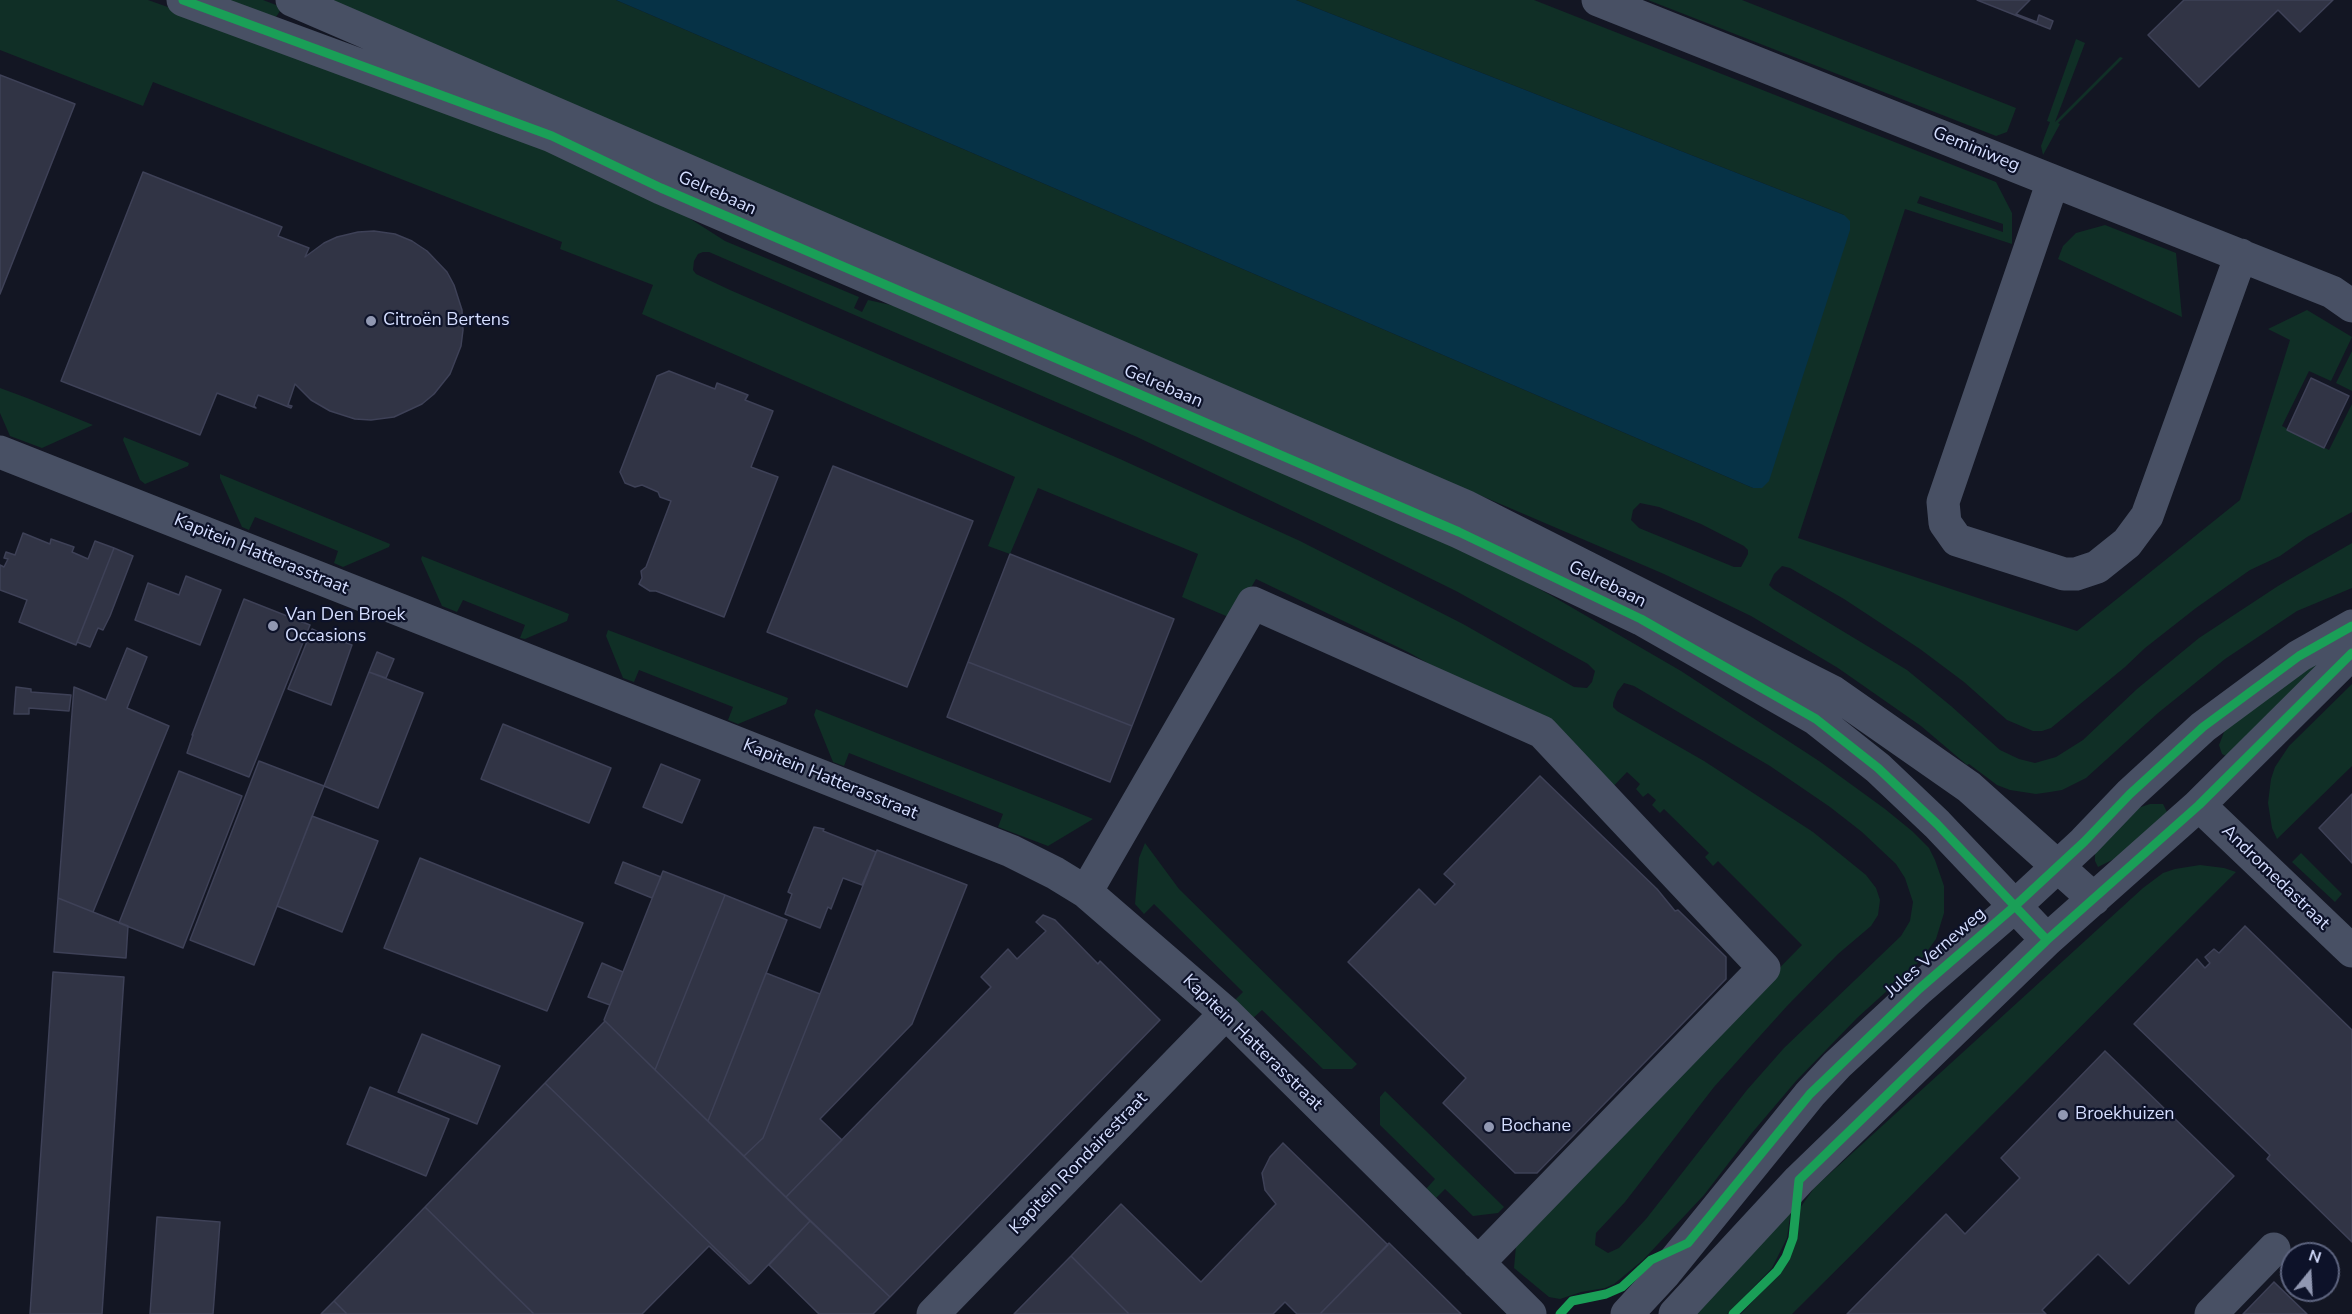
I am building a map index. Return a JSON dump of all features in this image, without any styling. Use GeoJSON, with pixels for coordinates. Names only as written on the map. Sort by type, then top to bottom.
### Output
{"type":"FeatureCollection","features":[{"type":"Feature","properties":{"kind":"street","name":"Gelrebaan"},"geometry":{"type":"LineString","coordinates":[[183,0],[552,136],[683,198],[1459,532],[1641,619],[1816,719],[1878,768],[1936,824],[2047,940]]}},
{"type":"Feature","properties":{"kind":"street","name":"Gelrebaan"},"geometry":{"type":"LineString","coordinates":[[292,0],[1467,507],[1833,692],[1969,787],[2094,899]]}},
{"type":"Feature","properties":{"kind":"street","name":"Geminiweg"},"geometry":{"type":"LineString","coordinates":[[1598,0],[2241,255],[2332,292],[2352,306]]}},
{"type":"Feature","properties":{"kind":"street"},"geometry":{"type":"LineString","coordinates":[[2053,181],[1943,502],[1945,523],[1957,540],[2064,574],[2076,574],[2097,567],[2127,543],[2147,516],[2241,255]]}},
{"type":"Feature","properties":{"kind":"street","name":"Kapitein Hatterasstraat"},"geometry":{"type":"LineString","coordinates":[[0,452],[1011,851],[1055,873],[1086,892],[1226,1013],[1530,1314]]}},
{"type":"Feature","properties":{"kind":"street"},"geometry":{"type":"LineString","coordinates":[[1086,892],[1253,603],[1542,732],[1764,968],[1478,1263]]}},
{"type":"Feature","properties":{"kind":"street","name":"Jules Verneweg"},"geometry":{"type":"LineString","coordinates":[[1627,1314],[1664,1274],[1810,1094],[1919,989],[2015,906],[2204,727],[2299,656],[2352,626]]}},
{"type":"Feature","properties":{"kind":"street"},"geometry":{"type":"LineString","coordinates":[[1676,1314],[1798,1180],[2047,940],[2199,805],[2352,653]]}},
{"type":"Feature","properties":{"kind":"street","name":"Andromedastraat"},"geometry":{"type":"LineString","coordinates":[[2199,805],[2352,951]]}},
{"type":"Feature","properties":{"kind":"street","name":"Kapitein Rondairestraat"},"geometry":{"type":"LineString","coordinates":[[933,1314],[1226,1013]]}},
{"type":"Feature","properties":{"kind":"street"},"geometry":{"type":"LineString","coordinates":[[2211,1314],[2274,1248]]}},
{"type":"Feature","properties":{"kind":"green space"},"geometry":{"type":"Polygon","coordinates":[[[0,0],[148,0],[303,55],[642,188],[725,241],[859,297],[854,308],[862,312],[868,300],[936,315],[1487,560],[1681,671],[1819,761],[1912,831],[1929,848],[1944,886],[1944,913],[1936,939],[1920,961],[1857,1018],[1796,1081],[1704,1195],[1643,1260],[1614,1284],[1605,1288],[1581,1292],[1560,1299],[1549,1297],[1514,1268],[1517,1235],[1802,945],[1718,861],[1713,866],[1705,857],[1709,853],[1664,809],[1660,813],[1652,805],[1656,800],[1648,793],[1643,797],[1636,789],[1640,784],[1627,772],[1604,796],[1523,717],[1408,652],[1256,579],[1233,619],[1182,597],[1198,554],[1038,488],[1010,554],[988,546],[1015,477],[642,314],[653,285],[560,249],[562,242],[153,82],[143,106],[0,50],[0,0]],[[709,252],[698,254],[694,261],[693,270],[696,274],[1120,459],[1300,541],[1463,624],[1574,687],[1587,688],[1592,682],[1595,671],[1588,664],[1456,591],[1324,526],[1137,437],[709,252]],[[1624,683],[1613,703],[1617,711],[1704,761],[1813,832],[1866,875],[1876,888],[1880,900],[1878,915],[1871,926],[1838,954],[1787,1006],[1714,1087],[1625,1202],[1596,1233],[1595,1245],[1608,1253],[1619,1248],[1646,1219],[1747,1090],[1784,1048],[1901,936],[1910,921],[1913,902],[1905,878],[1896,864],[1862,832],[1830,807],[1770,766],[1634,686],[1624,683]]]}},
{"type":"Feature","properties":{"kind":"green space"},"geometry":{"type":"Polygon","coordinates":[[[224,0],[263,0],[276,5],[280,11],[276,17],[224,0]]]}},
{"type":"Feature","properties":{"kind":"green space"},"geometry":{"type":"Polygon","coordinates":[[[323,0],[616,0],[1753,488],[1844,215],[1296,0],[1534,0],[1996,182],[2012,213],[2012,244],[1905,209],[1798,538],[2077,631],[2240,500],[2290,340],[2268,329],[2307,310],[2352,337],[2331,381],[2309,371],[2282,426],[2329,450],[2352,404],[2352,512],[2307,537],[2280,556],[2250,570],[2196,608],[2051,728],[2033,731],[2007,720],[1964,682],[1920,649],[1844,599],[1790,568],[1782,566],[1774,574],[1769,585],[1773,589],[1907,670],[2000,750],[2019,759],[2035,763],[2056,757],[2083,740],[2137,689],[2199,638],[2278,586],[2352,543],[2352,588],[2297,611],[2225,659],[2158,713],[2086,778],[2062,790],[2036,794],[2010,790],[1997,785],[1969,764],[1967,765],[1921,726],[1838,668],[1751,616],[1664,574],[323,0]],[[1920,196],[1917,203],[2003,232],[2003,224],[1920,196]],[[1640,503],[1633,510],[1631,520],[1639,528],[1734,567],[1741,567],[1748,554],[1744,546],[1701,524],[1659,507],[1640,503]]]}},
{"type":"Feature","properties":{"kind":"green space"},"geometry":{"type":"Polygon","coordinates":[[[1648,0],[1742,0],[2016,108],[2007,132],[1996,136],[1648,0]]]}},
{"type":"Feature","properties":{"kind":"green space"},"geometry":{"type":"Polygon","coordinates":[[[2076,39],[2085,43],[2055,122],[2120,57],[2123,58],[2058,123],[2060,124],[2043,155],[2041,146],[2050,122],[2047,121],[2076,39]]]}},
{"type":"Feature","properties":{"kind":"green space"},"geometry":{"type":"Polygon","coordinates":[[[2105,225],[2176,253],[2182,317],[2058,259],[2063,246],[2076,233],[2105,225]]]}},
{"type":"Feature","properties":{"kind":"green space"},"geometry":{"type":"Polygon","coordinates":[[[2352,351],[2352,391],[2336,383],[2352,351]]]}},
{"type":"Feature","properties":{"kind":"green space"},"geometry":{"type":"Polygon","coordinates":[[[0,388],[93,425],[42,448],[10,436],[0,413],[0,388]]]}},
{"type":"Feature","properties":{"kind":"green space"},"geometry":{"type":"Polygon","coordinates":[[[124,437],[189,463],[188,466],[145,484],[140,480],[123,440],[124,437]]]}},
{"type":"Feature","properties":{"kind":"green space"},"geometry":{"type":"Polygon","coordinates":[[[220,474],[390,544],[389,547],[343,567],[334,563],[338,551],[255,517],[249,530],[242,527],[220,474]]]}},
{"type":"Feature","properties":{"kind":"green space"},"geometry":{"type":"Polygon","coordinates":[[[422,556],[569,614],[567,621],[525,639],[520,638],[525,625],[463,600],[457,612],[442,606],[421,559],[422,556]]]}},
{"type":"Feature","properties":{"kind":"green space"},"geometry":{"type":"Polygon","coordinates":[[[608,630],[788,698],[786,704],[738,724],[728,720],[733,707],[639,670],[634,682],[623,678],[606,636],[608,630]]]}},
{"type":"Feature","properties":{"kind":"green space"},"geometry":{"type":"Polygon","coordinates":[[[2328,655],[2226,756],[2222,754],[2219,745],[2226,727],[2328,655]]]}},
{"type":"Feature","properties":{"kind":"green space"},"geometry":{"type":"Polygon","coordinates":[[[2352,684],[2352,766],[2277,839],[2272,828],[2268,803],[2275,767],[2289,746],[2352,684]]]}},
{"type":"Feature","properties":{"kind":"green space"},"geometry":{"type":"Polygon","coordinates":[[[816,709],[1093,819],[1048,846],[998,827],[1003,814],[849,753],[844,766],[833,762],[814,715],[816,709]]]}},
{"type":"Feature","properties":{"kind":"green space"},"geometry":{"type":"Polygon","coordinates":[[[2150,804],[2163,804],[2167,812],[2122,855],[2098,867],[2095,852],[2135,809],[2150,804]]]}},
{"type":"Feature","properties":{"kind":"green space"},"geometry":{"type":"Polygon","coordinates":[[[1145,843],[1179,889],[1357,1064],[1352,1069],[1323,1069],[1262,1010],[1252,1019],[1234,1001],[1243,992],[1154,904],[1144,914],[1135,904],[1139,858],[1145,843]]]}},
{"type":"Feature","properties":{"kind":"green space"},"geometry":{"type":"Polygon","coordinates":[[[2301,853],[2342,894],[2335,902],[2292,862],[2301,853]]]}},
{"type":"Feature","properties":{"kind":"green space"},"geometry":{"type":"Polygon","coordinates":[[[2200,865],[2236,872],[1792,1314],[1741,1314],[1783,1269],[1794,1245],[1800,1208],[1814,1188],[2143,888],[2163,873],[2200,865]]]}},
{"type":"Feature","properties":{"kind":"green space"},"geometry":{"type":"Polygon","coordinates":[[[1385,1091],[1504,1207],[1498,1213],[1473,1216],[1445,1189],[1436,1198],[1426,1189],[1435,1179],[1380,1125],[1380,1097],[1385,1091]]]}},
{"type":"Feature","properties":{"kind":"green space"},"geometry":{"type":"Polygon","coordinates":[[[1791,1209],[1787,1238],[1772,1268],[1727,1314],[1697,1314],[1791,1209]]]}},
{"type":"Feature","properties":{"kind":"water"},"geometry":{"type":"Polygon","coordinates":[[[616,0],[1296,0],[1844,215],[1850,221],[1850,230],[1769,481],[1762,488],[1753,488],[616,0]]]}},
{"type":"Feature","properties":{"kind":"building"},"geometry":{"type":"Polygon","coordinates":[[[1977,0],[2030,0],[2016,14],[2037,22],[2039,15],[2053,21],[2050,29],[1977,0]]]}},
{"type":"Feature","properties":{"kind":"building"},"geometry":{"type":"Polygon","coordinates":[[[2184,0],[2333,0],[2300,32],[2278,10],[2199,87],[2148,35],[2184,0]]]}},
{"type":"Feature","properties":{"kind":"building"},"geometry":{"type":"Polygon","coordinates":[[[0,75],[75,104],[0,294],[0,75]]]}},
{"type":"Feature","properties":{"kind":"building"},"geometry":{"type":"Polygon","coordinates":[[[143,172],[282,227],[278,236],[309,248],[305,257],[324,243],[358,232],[374,231],[395,234],[412,241],[427,251],[447,272],[462,310],[461,346],[450,374],[434,394],[422,404],[394,417],[371,420],[355,419],[330,411],[311,400],[295,384],[288,405],[292,406],[291,408],[258,395],[254,406],[256,408],[217,393],[200,435],[61,381],[143,172]]]}},
{"type":"Feature","properties":{"kind":"building"},"geometry":{"type":"Polygon","coordinates":[[[669,371],[715,389],[717,383],[748,395],[745,400],[773,411],[751,467],[778,477],[724,617],[656,591],[650,591],[639,584],[642,578],[641,571],[646,567],[671,501],[660,497],[658,492],[642,485],[635,487],[625,483],[620,472],[657,376],[669,371]]]}},
{"type":"Feature","properties":{"kind":"building"},"geometry":{"type":"Polygon","coordinates":[[[2311,378],[2349,396],[2324,448],[2287,430],[2311,378]]]}},
{"type":"Feature","properties":{"kind":"building"},"geometry":{"type":"Polygon","coordinates":[[[833,466],[973,521],[907,687],[767,632],[833,466]]]}},
{"type":"Feature","properties":{"kind":"building"},"geometry":{"type":"Polygon","coordinates":[[[23,533],[50,544],[51,539],[74,547],[72,552],[88,559],[95,541],[114,548],[76,645],[19,622],[27,600],[0,590],[0,565],[4,567],[8,559],[4,558],[6,552],[15,555],[23,533]]]}},
{"type":"Feature","properties":{"kind":"building"},"geometry":{"type":"Polygon","coordinates":[[[114,548],[133,556],[110,616],[103,630],[98,628],[90,647],[77,642],[114,548]]]}},
{"type":"Feature","properties":{"kind":"building"},"geometry":{"type":"Polygon","coordinates":[[[1010,554],[1174,619],[1132,726],[968,662],[1010,554]]]}},
{"type":"Feature","properties":{"kind":"building"},"geometry":{"type":"Polygon","coordinates":[[[186,576],[221,590],[200,645],[135,620],[148,583],[179,595],[186,576]]]}},
{"type":"Feature","properties":{"kind":"building"},"geometry":{"type":"Polygon","coordinates":[[[244,599],[310,625],[249,777],[187,753],[244,599]]]}},
{"type":"Feature","properties":{"kind":"building"},"geometry":{"type":"Polygon","coordinates":[[[312,629],[330,637],[331,634],[340,637],[339,640],[352,645],[331,705],[288,689],[312,629]]]}},
{"type":"Feature","properties":{"kind":"building"},"geometry":{"type":"Polygon","coordinates":[[[127,648],[147,657],[127,708],[169,726],[93,912],[58,898],[74,687],[106,700],[127,648]]]}},
{"type":"Feature","properties":{"kind":"building"},"geometry":{"type":"Polygon","coordinates":[[[377,652],[394,659],[386,678],[369,672],[377,652]]]}},
{"type":"Feature","properties":{"kind":"building"},"geometry":{"type":"Polygon","coordinates":[[[968,662],[1132,726],[1110,782],[947,717],[968,662]]]}},
{"type":"Feature","properties":{"kind":"building"},"geometry":{"type":"Polygon","coordinates":[[[369,672],[423,693],[378,808],[324,786],[369,672]]]}},
{"type":"Feature","properties":{"kind":"building"},"geometry":{"type":"Polygon","coordinates":[[[16,687],[31,689],[31,692],[71,695],[69,711],[29,708],[29,714],[14,714],[16,687]]]}},
{"type":"Feature","properties":{"kind":"building"},"geometry":{"type":"Polygon","coordinates":[[[503,724],[611,768],[589,823],[481,779],[503,724]]]}},
{"type":"Feature","properties":{"kind":"building"},"geometry":{"type":"Polygon","coordinates":[[[259,761],[324,786],[254,965],[190,940],[259,761]]]}},
{"type":"Feature","properties":{"kind":"building"},"geometry":{"type":"Polygon","coordinates":[[[661,764],[700,780],[682,823],[643,807],[661,764]]]}},
{"type":"Feature","properties":{"kind":"building"},"geometry":{"type":"Polygon","coordinates":[[[179,771],[242,796],[183,948],[119,923],[179,771]]]}},
{"type":"Feature","properties":{"kind":"building"},"geometry":{"type":"Polygon","coordinates":[[[1540,776],[1657,889],[1675,911],[1678,910],[1726,957],[1726,979],[1537,1173],[1515,1173],[1443,1103],[1466,1078],[1348,962],[1419,889],[1435,905],[1455,884],[1444,874],[1540,776]]]}},
{"type":"Feature","properties":{"kind":"building"},"geometry":{"type":"Polygon","coordinates":[[[2352,794],[2352,863],[2319,828],[2352,794]]]}},
{"type":"Feature","properties":{"kind":"building"},"geometry":{"type":"Polygon","coordinates":[[[312,816],[378,841],[342,932],[277,906],[312,816]]]}},
{"type":"Feature","properties":{"kind":"building"},"geometry":{"type":"Polygon","coordinates":[[[814,827],[824,829],[823,831],[876,852],[862,885],[843,878],[831,909],[828,907],[820,928],[785,914],[792,894],[788,892],[814,827]]]}},
{"type":"Feature","properties":{"kind":"building"},"geometry":{"type":"Polygon","coordinates":[[[877,850],[967,885],[912,1024],[820,1119],[842,1140],[786,1197],[744,1156],[763,1138],[877,850]]]}},
{"type":"Feature","properties":{"kind":"building"},"geometry":{"type":"Polygon","coordinates":[[[420,858],[583,923],[547,1011],[384,948],[420,858]]]}},
{"type":"Feature","properties":{"kind":"building"},"geometry":{"type":"Polygon","coordinates":[[[623,862],[661,877],[652,898],[615,883],[623,862]]]}},
{"type":"Feature","properties":{"kind":"building"},"geometry":{"type":"Polygon","coordinates":[[[663,871],[725,895],[655,1070],[604,1020],[663,871]]]}},
{"type":"Feature","properties":{"kind":"building"},"geometry":{"type":"Polygon","coordinates":[[[725,895],[787,920],[708,1121],[655,1070],[725,895]]]}},
{"type":"Feature","properties":{"kind":"building"},"geometry":{"type":"Polygon","coordinates":[[[58,898],[128,926],[126,958],[54,952],[58,898]]]}},
{"type":"Feature","properties":{"kind":"building"},"geometry":{"type":"Polygon","coordinates":[[[1043,915],[1055,920],[1098,964],[1100,961],[1160,1020],[890,1297],[786,1197],[991,987],[981,977],[1008,949],[1017,959],[1046,931],[1036,922],[1043,915]]]}},
{"type":"Feature","properties":{"kind":"building"},"geometry":{"type":"Polygon","coordinates":[[[2245,926],[2352,1030],[2352,1242],[2267,1159],[2270,1155],[2134,1024],[2197,959],[2205,968],[2210,963],[2205,957],[2214,949],[2219,953],[2245,926]]]}},
{"type":"Feature","properties":{"kind":"building"},"geometry":{"type":"Polygon","coordinates":[[[602,963],[623,972],[610,1005],[588,997],[602,963]]]}},
{"type":"Feature","properties":{"kind":"building"},"geometry":{"type":"Polygon","coordinates":[[[53,972],[124,977],[102,1314],[30,1314],[53,972]]]}},
{"type":"Feature","properties":{"kind":"building"},"geometry":{"type":"Polygon","coordinates":[[[766,973],[820,994],[763,1138],[744,1156],[708,1121],[766,973]]]}},
{"type":"Feature","properties":{"kind":"building"},"geometry":{"type":"Polygon","coordinates":[[[605,1021],[810,1221],[751,1283],[545,1083],[605,1021]]]}},
{"type":"Feature","properties":{"kind":"building"},"geometry":{"type":"Polygon","coordinates":[[[422,1034],[500,1066],[477,1124],[398,1092],[422,1034]]]}},
{"type":"Feature","properties":{"kind":"building"},"geometry":{"type":"Polygon","coordinates":[[[2105,1051],[2234,1176],[2129,1284],[2098,1254],[2042,1310],[2046,1314],[1847,1314],[1946,1214],[1965,1234],[2020,1178],[2001,1158],[2105,1051]]]}},
{"type":"Feature","properties":{"kind":"building"},"geometry":{"type":"Polygon","coordinates":[[[545,1083],[751,1283],[749,1284],[709,1246],[642,1314],[534,1314],[425,1207],[545,1083]]]}},
{"type":"Feature","properties":{"kind":"building"},"geometry":{"type":"Polygon","coordinates":[[[370,1087],[449,1119],[426,1176],[347,1144],[370,1087]]]}},
{"type":"Feature","properties":{"kind":"building"},"geometry":{"type":"Polygon","coordinates":[[[1283,1143],[1388,1245],[1320,1314],[1297,1314],[1285,1302],[1273,1314],[1129,1314],[1071,1256],[1121,1204],[1201,1282],[1276,1204],[1265,1190],[1262,1173],[1270,1157],[1283,1143]]]}},
{"type":"Feature","properties":{"kind":"building"},"geometry":{"type":"Polygon","coordinates":[[[425,1207],[534,1314],[347,1314],[334,1301],[425,1207]]]}},
{"type":"Feature","properties":{"kind":"building"},"geometry":{"type":"Polygon","coordinates":[[[157,1217],[220,1222],[213,1314],[150,1314],[157,1217]]]}},
{"type":"Feature","properties":{"kind":"building"},"geometry":{"type":"Polygon","coordinates":[[[810,1221],[890,1297],[873,1314],[819,1314],[769,1265],[810,1221]]]}},
{"type":"Feature","properties":{"kind":"building"},"geometry":{"type":"Polygon","coordinates":[[[1389,1243],[1461,1314],[1320,1314],[1389,1243]]]}},
{"type":"Feature","properties":{"kind":"building"},"geometry":{"type":"Polygon","coordinates":[[[1071,1256],[1129,1314],[1014,1314],[1071,1256]]]}},
{"type":"Feature","properties":{"kind":"building"},"geometry":{"type":"Polygon","coordinates":[[[2274,1282],[2280,1288],[2280,1302],[2295,1302],[2307,1314],[2243,1314],[2274,1282]]]}},
{"type":"Feature","properties":{"kind":"building"},"geometry":{"type":"Polygon","coordinates":[[[334,1301],[347,1314],[321,1314],[334,1301]]]}},
{"type":"Feature","properties":{"kind":"cycle path"},"geometry":{"type":"LineString","coordinates":[[183,0],[552,136],[661,188],[1459,532],[1641,619],[1816,719],[1878,768],[1937,824],[2047,940]]}},
{"type":"Feature","properties":{"kind":"cycle path"},"geometry":{"type":"LineString","coordinates":[[1560,1314],[1572,1301],[1606,1294],[1622,1287],[1651,1260],[1688,1243],[1810,1094],[1919,989],[2015,906],[2084,842],[2130,794],[2203,727],[2299,656],[2352,626]]}},
{"type":"Feature","properties":{"kind":"cycle path"},"geometry":{"type":"LineString","coordinates":[[1733,1314],[1777,1271],[1786,1257],[1793,1238],[1799,1180],[2047,940],[2199,805],[2352,653]]}},
{"type":"Feature","properties":{"kind":"place","name":"Citroën Bertens"},"geometry":{"type":"Point","coordinates":[371,321]}},
{"type":"Feature","properties":{"kind":"place","name":"Van Den Broek Occasions"},"geometry":{"type":"Point","coordinates":[273,626]}},
{"type":"Feature","properties":{"kind":"place","name":"Broekhuizen"},"geometry":{"type":"Point","coordinates":[2063,1115]}},
{"type":"Feature","properties":{"kind":"place","name":"Bochane"},"geometry":{"type":"Point","coordinates":[1489,1127]}}]}
